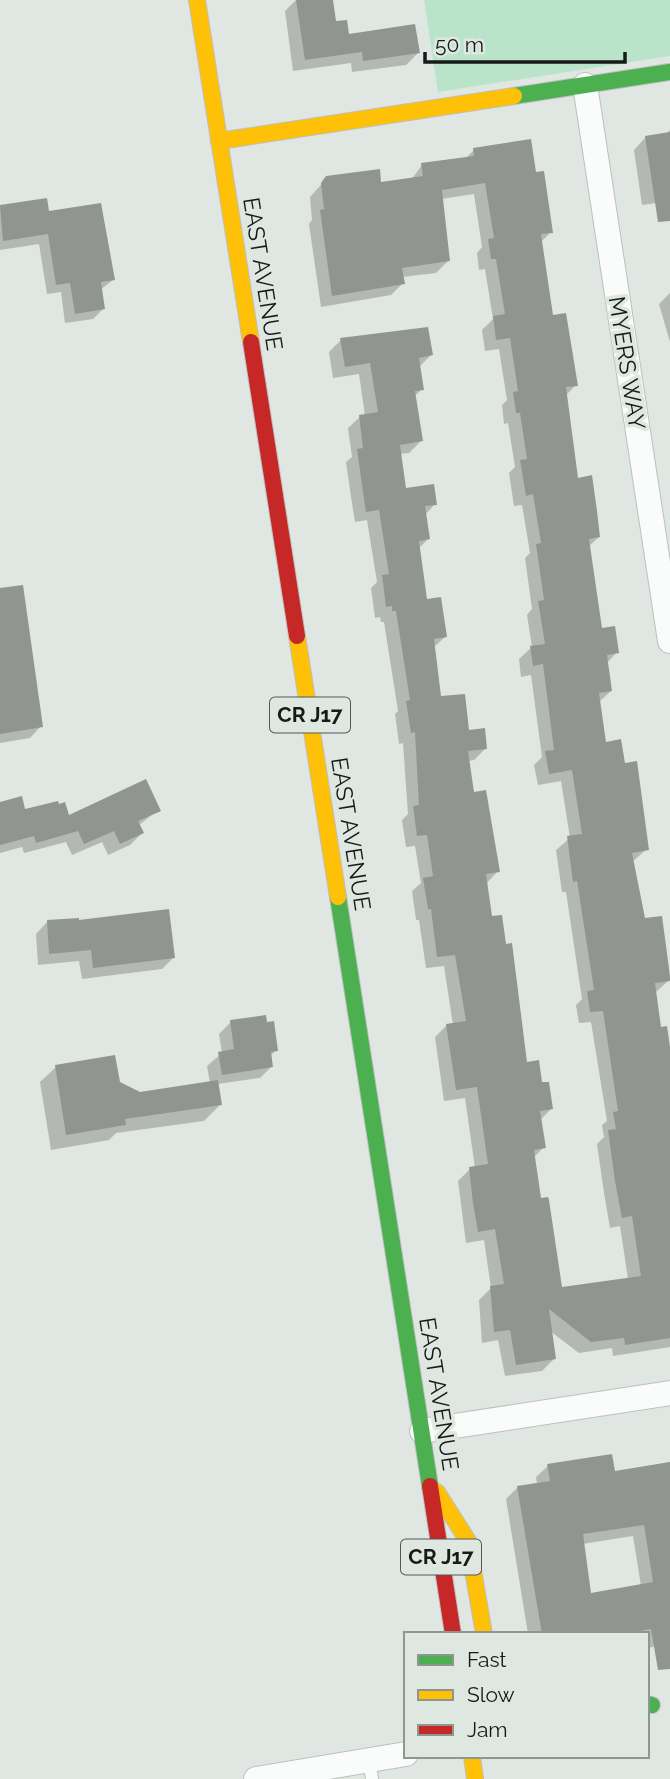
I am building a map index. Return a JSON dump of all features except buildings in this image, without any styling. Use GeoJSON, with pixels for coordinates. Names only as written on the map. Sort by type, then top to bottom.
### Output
{"type":"FeatureCollection","features":[{"type":"Feature","properties":{"kind":"main road","name":"EAST AVENUE"},"geometry":{"type":"LineString","coordinates":[[197,0],[453,1632]]}},
{"type":"Feature","properties":{"kind":"main road"},"geometry":{"type":"LineString","coordinates":[[219,141],[670,72]]}},
{"type":"Feature","properties":{"kind":"main road"},"geometry":{"type":"LineString","coordinates":[[430,1480],[468,1541],[484,1632]]}},
{"type":"Feature","properties":{"kind":"main road"},"geometry":{"type":"LineString","coordinates":[[649,1705],[670,1702]]}},
{"type":"Feature","properties":{"kind":"main road"},"geometry":{"type":"LineString","coordinates":[[472,1758],[475,1779]]}},
{"type":"Feature","properties":{"kind":"street","name":"MYERS WAY"},"geometry":{"type":"LineString","coordinates":[[585,85],[670,641]]}},
{"type":"Feature","properties":{"kind":"street"},"geometry":{"type":"LineString","coordinates":[[422,1431],[670,1393]]}},
{"type":"Feature","properties":{"kind":"street"},"geometry":{"type":"LineString","coordinates":[[256,1779],[370,1770],[404,1755]]}},
{"type":"Feature","properties":{"kind":"green space"},"geometry":{"type":"Polygon","coordinates":[[[424,0],[670,0],[670,56],[438,92],[424,0]]]}},
{"type":"Feature","properties":{"kind":"traffic: fast"},"geometry":{"type":"LineString","coordinates":[[514,96],[670,72]]}},
{"type":"Feature","properties":{"kind":"traffic: fast"},"geometry":{"type":"LineString","coordinates":[[338,897],[430,1486]]}},
{"type":"Feature","properties":{"kind":"traffic: slow"},"geometry":{"type":"LineString","coordinates":[[197,0],[251,342]]}},
{"type":"Feature","properties":{"kind":"traffic: slow"},"geometry":{"type":"LineString","coordinates":[[219,141],[514,96]]}},
{"type":"Feature","properties":{"kind":"traffic: slow"},"geometry":{"type":"LineString","coordinates":[[297,636],[338,897]]}},
{"type":"Feature","properties":{"kind":"traffic: slow"},"geometry":{"type":"LineString","coordinates":[[437,1492],[468,1541],[484,1632]]}},
{"type":"Feature","properties":{"kind":"traffic: slow"},"geometry":{"type":"LineString","coordinates":[[472,1758],[475,1779]]}},
{"type":"Feature","properties":{"kind":"traffic: jam"},"geometry":{"type":"LineString","coordinates":[[251,342],[297,636]]}},
{"type":"Feature","properties":{"kind":"traffic: jam"},"geometry":{"type":"LineString","coordinates":[[430,1486],[453,1632]]}}]}
